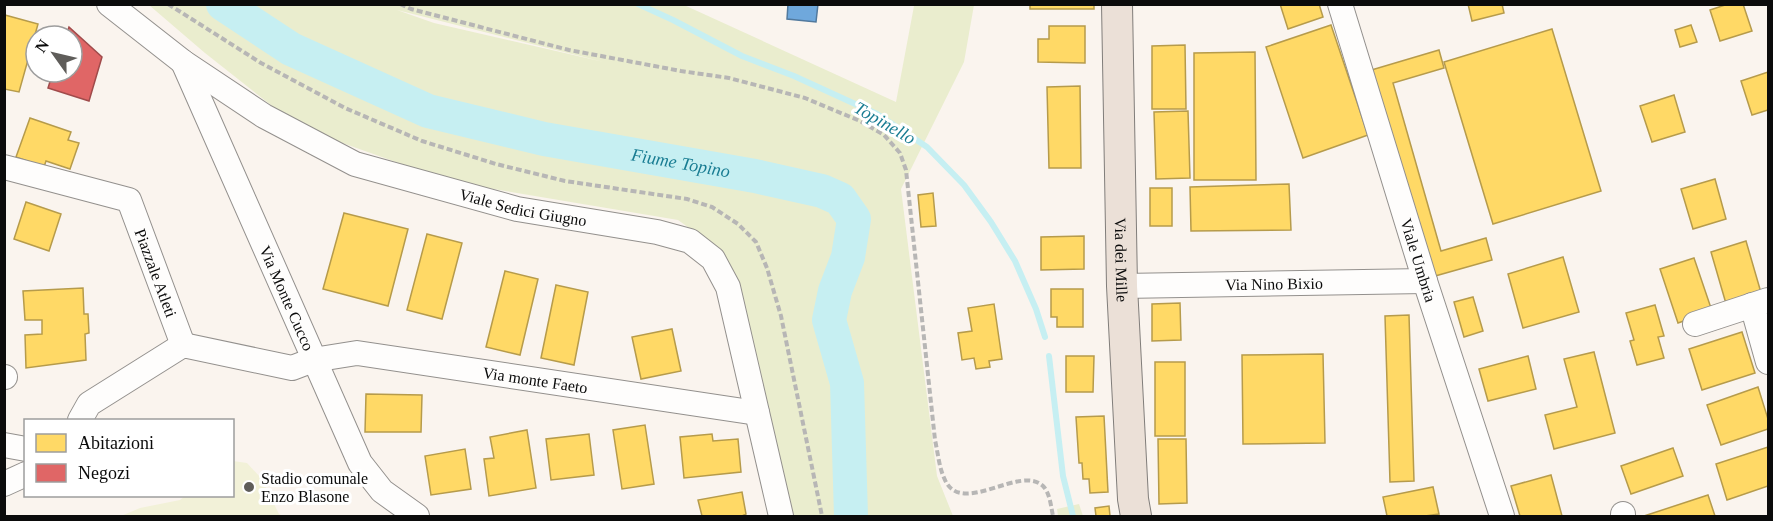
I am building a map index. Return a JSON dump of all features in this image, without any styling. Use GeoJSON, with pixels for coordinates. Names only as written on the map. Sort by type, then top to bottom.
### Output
{"type":"FeatureCollection","features":[{"type":"Feature","properties":{"kind":"main road","name":"Via dei Mille"},"geometry":{"type":"LineString","coordinates":[[1117,4],[1122,286],[1133,499],[1136,516]]}},
{"type":"Feature","properties":{"kind":"street","name":"Viale Sedici Giugno"},"geometry":{"type":"LineString","coordinates":[[109,4],[183,62],[264,116],[355,164],[517,209],[657,232],[690,241],[713,259],[728,287],[781,516]]}},
{"type":"Feature","properties":{"kind":"street","name":"Viale Umbria"},"geometry":{"type":"LineString","coordinates":[[1340,4],[1425,281],[1502,516]]}},
{"type":"Feature","properties":{"kind":"street","name":"Via Monte Cucco"},"geometry":{"type":"LineString","coordinates":[[183,62],[360,463],[382,491],[417,516]]}},
{"type":"Feature","properties":{"kind":"street","name":"Piazzale Atleti"},"geometry":{"type":"LineString","coordinates":[[4,167],[129,200],[183,345]]}},
{"type":"Feature","properties":{"kind":"street","name":"Via Nino Bixio"},"geometry":{"type":"LineString","coordinates":[[1122,286],[1425,281]]}},
{"type":"Feature","properties":{"kind":"street"},"geometry":{"type":"LineString","coordinates":[[1695,324],[1760,303],[1768,362]]}},
{"type":"Feature","properties":{"kind":"street"},"geometry":{"type":"LineString","coordinates":[[81,419],[89,404],[183,345],[292,368],[313,360]]}},
{"type":"Feature","properties":{"kind":"street","name":"Via monte Faeto"},"geometry":{"type":"LineString","coordinates":[[313,360],[357,353],[757,413]]}},
{"type":"Feature","properties":{"kind":"street"},"geometry":{"type":"LineString","coordinates":[[4,445],[24,449]]}},
{"type":"Feature","properties":{"kind":"street"},"geometry":{"type":"LineString","coordinates":[[4,484],[24,475]]}},
{"type":"Feature","properties":{"kind":"path"},"geometry":{"type":"LineString","coordinates":[[400,4],[411,9],[569,50],[729,78],[806,98],[860,121],[885,135],[900,153],[906,170],[935,440],[945,481],[952,490],[962,494],[1020,481],[1035,482],[1044,486],[1049,496],[1053,516]]}},
{"type":"Feature","properties":{"kind":"green space"},"geometry":{"type":"Polygon","coordinates":[[[916,4],[974,5],[964,62],[901,189],[937,476],[953,516],[794,516],[748,328],[724,253],[678,220],[452,182],[320,135],[281,113],[149,5],[684,5],[896,102],[916,4]],[[397,10],[434,23],[604,62],[397,10]]]}},
{"type":"Feature","properties":{"kind":"green space","name":"Stadio comunale Enzo Blasone"},"geometry":{"type":"Polygon","coordinates":[[[234,461],[247,463],[261,478],[279,514],[283,516],[121,516],[140,508],[180,500],[184,497],[234,497],[234,461]]]}},
{"type":"Feature","properties":{"kind":"green space"},"geometry":{"type":"Polygon","coordinates":[[[1079,504],[1083,516],[1058,516],[1057,509],[1079,504]]]}},
{"type":"Feature","properties":{"kind":"building: Abitazioni"},"geometry":{"type":"Polygon","coordinates":[[[1030,4],[1094,4],[1094,9],[1030,9],[1030,4]]]}},
{"type":"Feature","properties":{"kind":"building: Abitazioni"},"geometry":{"type":"Polygon","coordinates":[[[1280,4],[1319,4],[1323,17],[1288,29],[1280,4]]]}},
{"type":"Feature","properties":{"kind":"building: Abitazioni"},"geometry":{"type":"Polygon","coordinates":[[[1468,4],[1502,4],[1504,13],[1472,21],[1468,4]]]}},
{"type":"Feature","properties":{"kind":"building: Abitazioni"},"geometry":{"type":"Polygon","coordinates":[[[1728,4],[1743,4],[1752,31],[1720,41],[1710,10],[1728,4]]]}},
{"type":"Feature","properties":{"kind":"building: Abitazioni"},"geometry":{"type":"Polygon","coordinates":[[[5,15],[38,24],[24,24],[24,74],[19,92],[4,89],[5,15]]]}},
{"type":"Feature","properties":{"kind":"building: Abitazioni"},"geometry":{"type":"Polygon","coordinates":[[[1331,25],[1368,135],[1303,158],[1266,47],[1331,25]]]}},
{"type":"Feature","properties":{"kind":"building: Abitazioni"},"geometry":{"type":"Polygon","coordinates":[[[1691,25],[1697,42],[1680,47],[1675,30],[1691,25]]]}},
{"type":"Feature","properties":{"kind":"building: Abitazioni"},"geometry":{"type":"Polygon","coordinates":[[[1049,26],[1085,26],[1085,63],[1038,62],[1038,39],[1049,39],[1049,26]]]}},
{"type":"Feature","properties":{"kind":"building: Abitazioni"},"geometry":{"type":"Polygon","coordinates":[[[1552,29],[1601,191],[1493,224],[1444,62],[1552,29]]]}},
{"type":"Feature","properties":{"kind":"building: Abitazioni"},"geometry":{"type":"Polygon","coordinates":[[[1185,45],[1186,109],[1152,109],[1152,46],[1185,45]]]}},
{"type":"Feature","properties":{"kind":"building: Abitazioni"},"geometry":{"type":"Polygon","coordinates":[[[1439,50],[1444,68],[1393,83],[1441,251],[1486,238],[1492,260],[1428,278],[1368,71],[1439,50]]]}},
{"type":"Feature","properties":{"kind":"building: Abitazioni"},"geometry":{"type":"Polygon","coordinates":[[[1255,52],[1256,180],[1194,180],[1194,53],[1255,52]]]}},
{"type":"Feature","properties":{"kind":"building: Abitazioni"},"geometry":{"type":"Polygon","coordinates":[[[1768,72],[1768,110],[1752,115],[1741,81],[1768,72]]]}},
{"type":"Feature","properties":{"kind":"building: Abitazioni"},"geometry":{"type":"Polygon","coordinates":[[[1080,86],[1081,168],[1049,168],[1047,87],[1080,86]]]}},
{"type":"Feature","properties":{"kind":"building: Abitazioni"},"geometry":{"type":"Polygon","coordinates":[[[1674,95],[1685,132],[1652,142],[1640,106],[1674,95]]]}},
{"type":"Feature","properties":{"kind":"building: Abitazioni"},"geometry":{"type":"Polygon","coordinates":[[[1188,111],[1190,178],[1156,179],[1154,112],[1188,111]]]}},
{"type":"Feature","properties":{"kind":"building: Abitazioni"},"geometry":{"type":"Polygon","coordinates":[[[30,118],[71,132],[68,140],[79,143],[70,169],[46,161],[44,167],[16,157],[30,118]]]}},
{"type":"Feature","properties":{"kind":"building: Abitazioni"},"geometry":{"type":"Polygon","coordinates":[[[1715,179],[1726,219],[1693,229],[1681,189],[1715,179]]]}},
{"type":"Feature","properties":{"kind":"building: Abitazioni"},"geometry":{"type":"Polygon","coordinates":[[[1289,184],[1291,230],[1191,231],[1190,187],[1289,184]]]}},
{"type":"Feature","properties":{"kind":"building: Abitazioni"},"geometry":{"type":"Polygon","coordinates":[[[1150,188],[1172,188],[1172,226],[1150,226],[1150,188]]]}},
{"type":"Feature","properties":{"kind":"building: Abitazioni"},"geometry":{"type":"Polygon","coordinates":[[[933,193],[936,226],[921,227],[918,195],[933,193]]]}},
{"type":"Feature","properties":{"kind":"building: Abitazioni"},"geometry":{"type":"Polygon","coordinates":[[[26,202],[61,214],[49,251],[14,239],[26,202]]]}},
{"type":"Feature","properties":{"kind":"building: Abitazioni"},"geometry":{"type":"Polygon","coordinates":[[[344,213],[408,229],[388,306],[323,289],[344,213]]]}},
{"type":"Feature","properties":{"kind":"building: Abitazioni"},"geometry":{"type":"Polygon","coordinates":[[[427,234],[462,243],[442,319],[407,310],[427,234]]]}},
{"type":"Feature","properties":{"kind":"building: Abitazioni"},"geometry":{"type":"Polygon","coordinates":[[[1084,236],[1084,269],[1041,270],[1041,237],[1084,236]]]}},
{"type":"Feature","properties":{"kind":"building: Abitazioni"},"geometry":{"type":"Polygon","coordinates":[[[1746,241],[1762,296],[1727,307],[1711,252],[1746,241]]]}},
{"type":"Feature","properties":{"kind":"building: Abitazioni"},"geometry":{"type":"Polygon","coordinates":[[[1563,257],[1579,312],[1523,328],[1508,274],[1563,257]]]}},
{"type":"Feature","properties":{"kind":"building: Abitazioni"},"geometry":{"type":"Polygon","coordinates":[[[1694,258],[1712,311],[1678,323],[1660,269],[1694,258]]]}},
{"type":"Feature","properties":{"kind":"building: Abitazioni"},"geometry":{"type":"Polygon","coordinates":[[[505,271],[538,279],[520,355],[486,347],[505,271]]]}},
{"type":"Feature","properties":{"kind":"building: Abitazioni"},"geometry":{"type":"Polygon","coordinates":[[[556,285],[588,292],[574,365],[541,358],[556,285]]]}},
{"type":"Feature","properties":{"kind":"building: Abitazioni"},"geometry":{"type":"Polygon","coordinates":[[[83,288],[84,314],[88,314],[89,333],[85,334],[86,360],[26,368],[25,335],[42,334],[42,320],[25,320],[23,291],[83,288]]]}},
{"type":"Feature","properties":{"kind":"building: Abitazioni"},"geometry":{"type":"Polygon","coordinates":[[[1051,289],[1083,289],[1083,327],[1057,327],[1057,317],[1051,317],[1051,289]]]}},
{"type":"Feature","properties":{"kind":"building: Abitazioni"},"geometry":{"type":"Polygon","coordinates":[[[1473,297],[1483,331],[1464,337],[1454,302],[1473,297]]]}},
{"type":"Feature","properties":{"kind":"building: Abitazioni"},"geometry":{"type":"Polygon","coordinates":[[[1180,303],[1181,340],[1152,341],[1152,304],[1180,303]]]}},
{"type":"Feature","properties":{"kind":"building: Abitazioni"},"geometry":{"type":"Polygon","coordinates":[[[994,304],[1002,359],[989,361],[990,367],[976,369],[974,358],[962,360],[958,333],[972,331],[968,308],[994,304]]]}},
{"type":"Feature","properties":{"kind":"building: Abitazioni"},"geometry":{"type":"Polygon","coordinates":[[[1655,305],[1664,336],[1658,337],[1664,358],[1637,365],[1630,341],[1634,340],[1626,313],[1655,305]]]}},
{"type":"Feature","properties":{"kind":"building: Abitazioni"},"geometry":{"type":"Polygon","coordinates":[[[1409,315],[1414,481],[1390,482],[1385,316],[1409,315]]]}},
{"type":"Feature","properties":{"kind":"building: Abitazioni"},"geometry":{"type":"Polygon","coordinates":[[[672,329],[681,371],[641,379],[632,337],[672,329]]]}},
{"type":"Feature","properties":{"kind":"building: Abitazioni"},"geometry":{"type":"Polygon","coordinates":[[[1742,332],[1755,373],[1702,390],[1689,349],[1742,332]]]}},
{"type":"Feature","properties":{"kind":"building: Abitazioni"},"geometry":{"type":"Polygon","coordinates":[[[1594,352],[1615,433],[1554,449],[1545,415],[1577,407],[1564,359],[1594,352]]]}},
{"type":"Feature","properties":{"kind":"building: Abitazioni"},"geometry":{"type":"Polygon","coordinates":[[[1323,354],[1325,443],[1243,444],[1242,355],[1323,354]]]}},
{"type":"Feature","properties":{"kind":"building: Abitazioni"},"geometry":{"type":"Polygon","coordinates":[[[1066,356],[1094,356],[1093,392],[1066,392],[1066,356]]]}},
{"type":"Feature","properties":{"kind":"building: Abitazioni"},"geometry":{"type":"Polygon","coordinates":[[[1528,356],[1536,389],[1488,401],[1479,369],[1528,356]]]}},
{"type":"Feature","properties":{"kind":"building: Abitazioni"},"geometry":{"type":"Polygon","coordinates":[[[1155,362],[1185,362],[1185,436],[1155,436],[1155,362]]]}},
{"type":"Feature","properties":{"kind":"building: Abitazioni"},"geometry":{"type":"Polygon","coordinates":[[[1758,387],[1768,419],[1768,429],[1721,445],[1707,405],[1758,387]]]}},
{"type":"Feature","properties":{"kind":"building: Abitazioni"},"geometry":{"type":"Polygon","coordinates":[[[366,394],[422,395],[421,432],[365,432],[366,394]]]}},
{"type":"Feature","properties":{"kind":"building: Abitazioni"},"geometry":{"type":"Polygon","coordinates":[[[1104,416],[1108,492],[1090,493],[1089,479],[1083,479],[1082,463],[1079,463],[1076,417],[1104,416]]]}},
{"type":"Feature","properties":{"kind":"building: Abitazioni"},"geometry":{"type":"Polygon","coordinates":[[[645,425],[654,484],[622,489],[613,430],[645,425]]]}},
{"type":"Feature","properties":{"kind":"building: Abitazioni"},"geometry":{"type":"Polygon","coordinates":[[[527,430],[536,488],[489,496],[484,459],[494,458],[490,437],[527,430]]]}},
{"type":"Feature","properties":{"kind":"building: Abitazioni"},"geometry":{"type":"Polygon","coordinates":[[[589,434],[594,475],[551,480],[546,439],[589,434]]]}},
{"type":"Feature","properties":{"kind":"building: Abitazioni"},"geometry":{"type":"Polygon","coordinates":[[[712,434],[713,441],[738,439],[741,472],[684,478],[680,437],[712,434]]]}},
{"type":"Feature","properties":{"kind":"building: Abitazioni"},"geometry":{"type":"Polygon","coordinates":[[[1158,439],[1186,439],[1187,503],[1159,504],[1158,439]]]}},
{"type":"Feature","properties":{"kind":"building: Abitazioni"},"geometry":{"type":"Polygon","coordinates":[[[1768,447],[1768,486],[1727,500],[1716,464],[1768,447]]]}},
{"type":"Feature","properties":{"kind":"building: Abitazioni"},"geometry":{"type":"Polygon","coordinates":[[[1673,448],[1683,476],[1631,494],[1621,466],[1673,448]]]}},
{"type":"Feature","properties":{"kind":"building: Abitazioni"},"geometry":{"type":"Polygon","coordinates":[[[465,449],[471,489],[431,495],[425,456],[465,449]]]}},
{"type":"Feature","properties":{"kind":"building: Abitazioni"},"geometry":{"type":"Polygon","coordinates":[[[1551,475],[1562,516],[1520,516],[1511,486],[1551,475]]]}},
{"type":"Feature","properties":{"kind":"building: Abitazioni"},"geometry":{"type":"Polygon","coordinates":[[[1433,487],[1439,514],[1387,516],[1383,497],[1433,487]]]}},
{"type":"Feature","properties":{"kind":"building: Abitazioni"},"geometry":{"type":"Polygon","coordinates":[[[742,492],[746,514],[742,516],[702,516],[698,500],[742,492]]]}},
{"type":"Feature","properties":{"kind":"building: Abitazioni"},"geometry":{"type":"Polygon","coordinates":[[[1708,495],[1715,516],[1644,516],[1708,495]]]}},
{"type":"Feature","properties":{"kind":"building: Abitazioni"},"geometry":{"type":"Polygon","coordinates":[[[1109,506],[1110,516],[1096,516],[1095,508],[1109,506]]]}},
{"type":"Feature","properties":{"kind":"building: Negozi"},"geometry":{"type":"Polygon","coordinates":[[[84,41],[102,57],[89,101],[48,88],[49,84],[84,84],[84,41]]]}},
{"type":"Feature","properties":{"kind":"building: Scuole"},"geometry":{"type":"Polygon","coordinates":[[[788,4],[818,4],[816,22],[787,19],[788,4]]]}},
{"type":"Feature","properties":{"kind":"waterway","name":"Fiume Topino"},"geometry":{"type":"LineString","coordinates":[[223,4],[291,49],[428,111],[544,139],[755,176],[822,191],[840,199],[854,219],[848,257],[835,291],[829,320],[847,383],[851,516]]}},
{"type":"Feature","properties":{"kind":"waterway","name":"Topinello"},"geometry":{"type":"LineString","coordinates":[[638,4],[742,56],[794,76],[877,114],[927,147],[964,185],[991,222],[1015,261],[1036,309],[1045,337]]}},
{"type":"Feature","properties":{"kind":"waterway","name":"Topinello"},"geometry":{"type":"LineString","coordinates":[[1049,356],[1063,476],[1073,516]]}},
{"type":"Feature","properties":{"kind":"place","name":"Stadio comunale Enzo Blasone"},"geometry":{"type":"Point","coordinates":[249,487]}}]}
